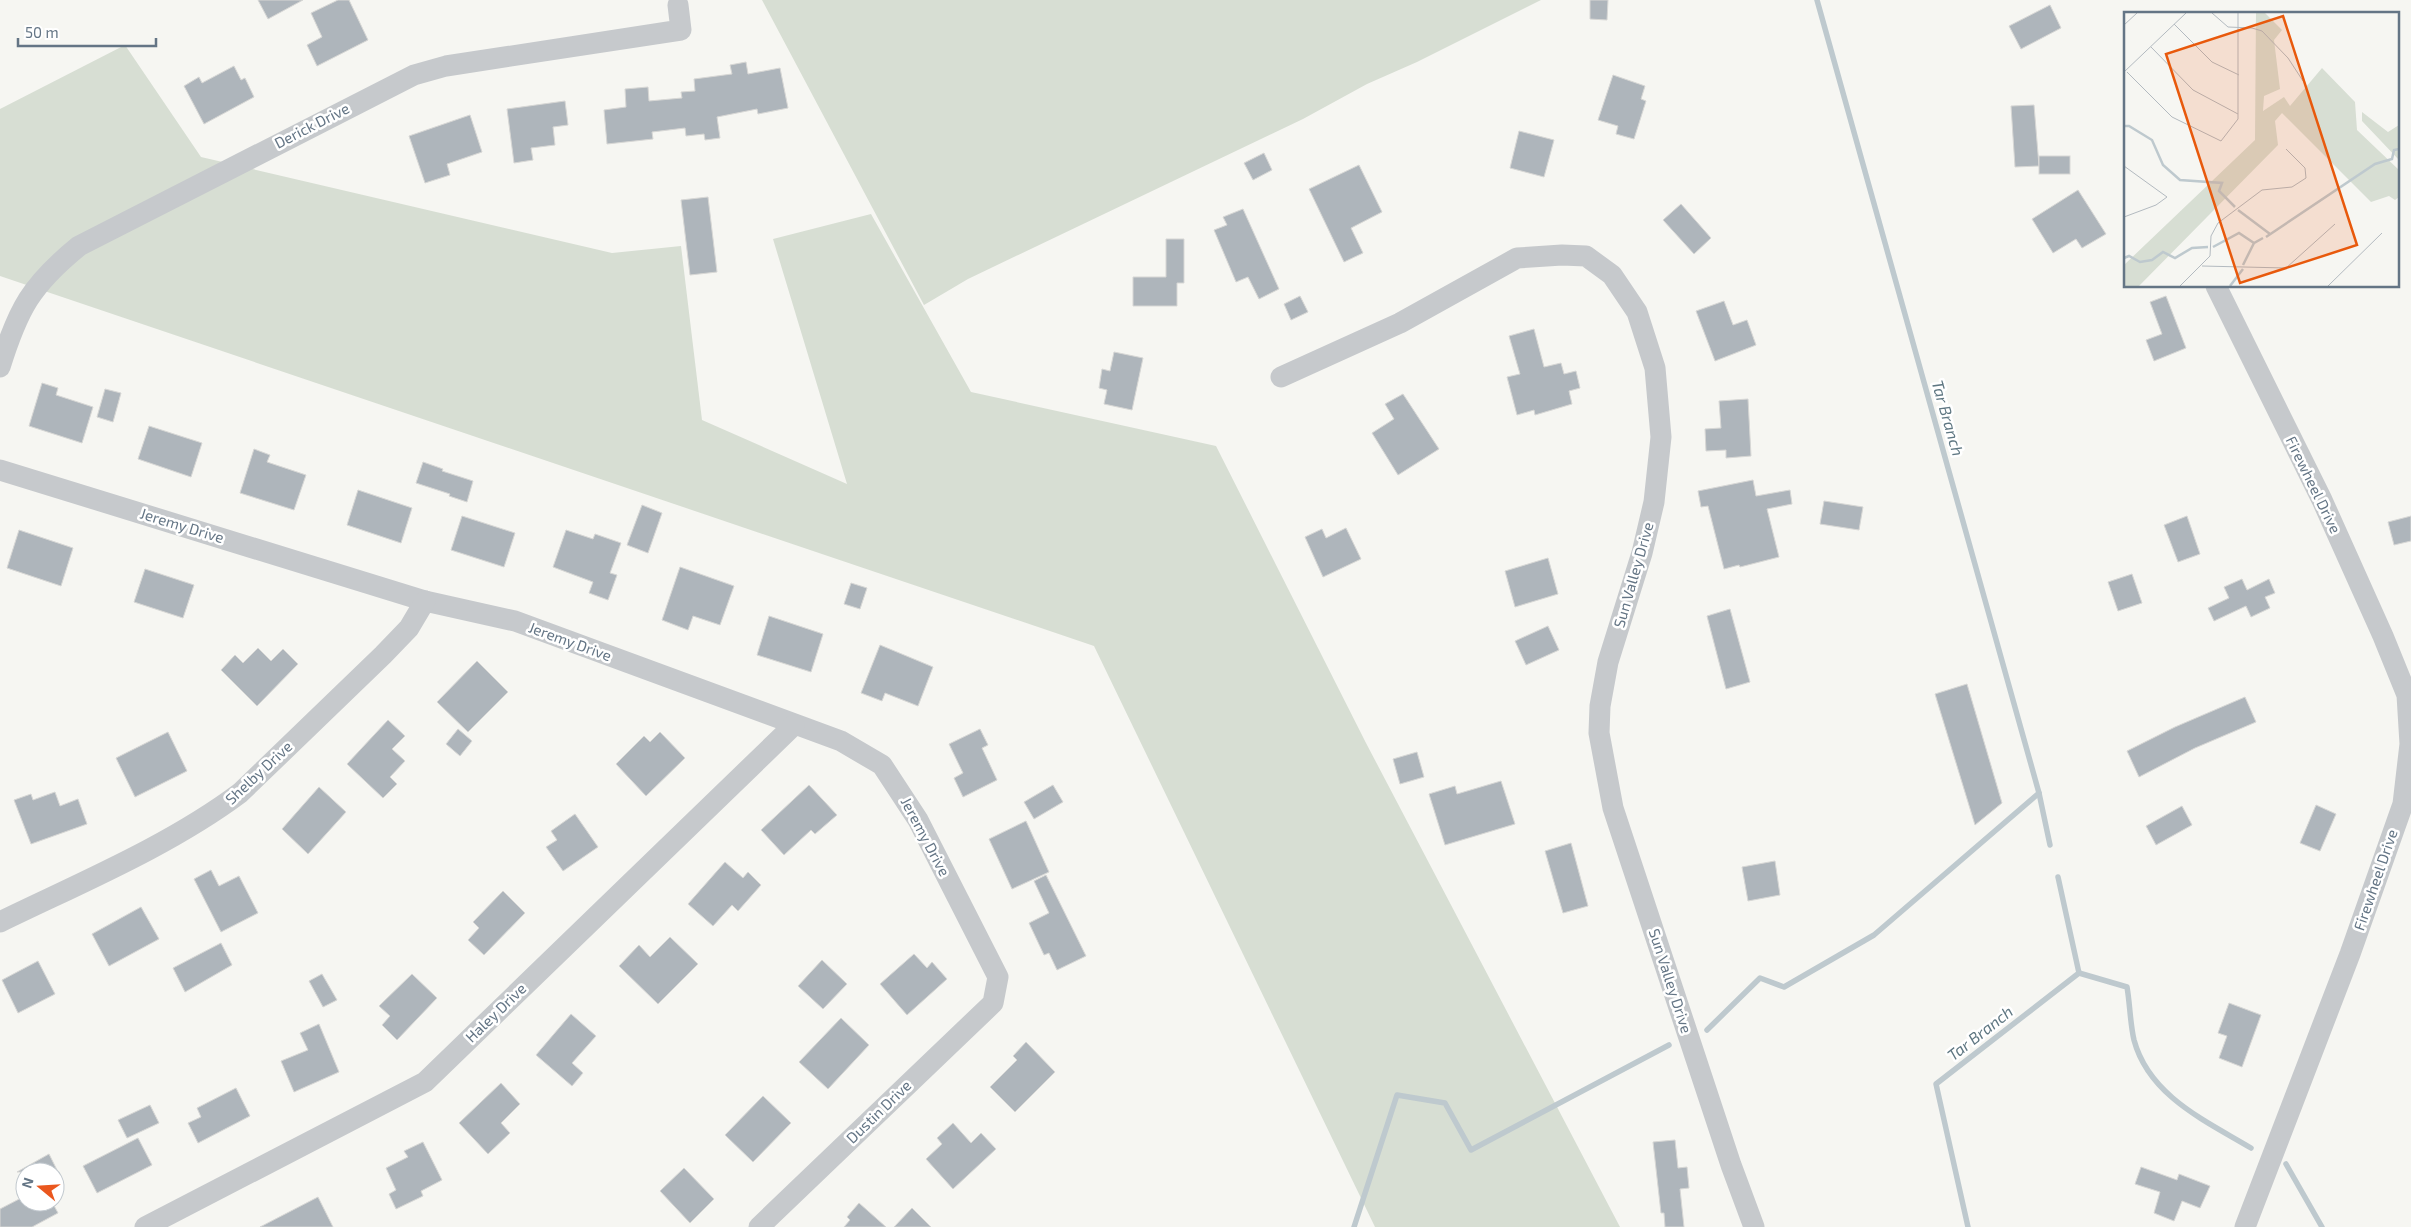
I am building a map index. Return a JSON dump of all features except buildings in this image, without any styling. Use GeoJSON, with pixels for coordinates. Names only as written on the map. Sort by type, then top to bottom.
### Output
{"type":"FeatureCollection","features":[{"type":"Feature","properties":{"kind":"street","name":"Derick Drive"},"geometry":{"type":"LineString","coordinates":[[0,367],[13,326],[29,296],[51,269],[79,246],[414,75],[446,66],[681,30],[678,6]]}},
{"type":"Feature","properties":{"kind":"street","name":"Sun Valley Drive"},"geometry":{"type":"LineString","coordinates":[[1281,377],[1400,323],[1517,258],[1562,255],[1586,256],[1612,275],[1637,312],[1655,368],[1661,437],[1654,502],[1642,554],[1608,662],[1600,706],[1599,733],[1613,808],[1731,1165],[1754,1227]]}},
{"type":"Feature","properties":{"kind":"street","name":"Firewheel Drive"},"geometry":{"type":"LineString","coordinates":[[2217,288],[2322,500],[2379,627],[2407,695],[2410,744],[2403,804],[2350,954],[2245,1227]]}},
{"type":"Feature","properties":{"kind":"street","name":"Jeremy Drive"},"geometry":{"type":"LineString","coordinates":[[0,470],[425,601],[515,621],[794,725],[842,741],[882,765],[918,820],[988,954],[998,977],[996,994]]}},
{"type":"Feature","properties":{"kind":"street","name":"Shelby Drive"},"geometry":{"type":"LineString","coordinates":[[0,922],[215,812],[240,793],[383,655],[409,628],[425,601]]}},
{"type":"Feature","properties":{"kind":"street","name":"Haley Drive"},"geometry":{"type":"LineString","coordinates":[[145,1227],[425,1082],[794,725]]}},
{"type":"Feature","properties":{"kind":"street","name":"Dustin Drive"},"geometry":{"type":"LineString","coordinates":[[759,1227],[993,1003],[996,994]]}},
{"type":"Feature","properties":{"kind":"shaded area"},"geometry":{"type":"Polygon","coordinates":[[[762,0],[1541,0],[1417,62],[1367,84],[1303,119],[968,279],[924,305],[762,0]]]}},
{"type":"Feature","properties":{"kind":"shaded area"},"geometry":{"type":"Polygon","coordinates":[[[125,45],[201,157],[612,253],[681,246],[702,420],[847,484],[773,239],[871,214],[971,392],[1216,446],[1366,743],[1620,1227],[1375,1227],[1094,646],[0,276],[0,109],[125,45]]]}},
{"type":"Feature","properties":{"kind":"waterway","name":"Tar Branch"},"geometry":{"type":"LineString","coordinates":[[1817,0],[2039,793],[2050,845]]}},
{"type":"Feature","properties":{"kind":"waterway"},"geometry":{"type":"LineString","coordinates":[[1707,1030],[1760,978],[1784,987],[1874,935],[2039,793]]}},
{"type":"Feature","properties":{"kind":"waterway","name":"Tar Branch"},"geometry":{"type":"LineString","coordinates":[[1968,1227],[1936,1084],[2079,973],[2058,877]]}},
{"type":"Feature","properties":{"kind":"waterway"},"geometry":{"type":"LineString","coordinates":[[2079,973],[2127,987],[2134,1040],[2141,1060],[2152,1077],[2181,1105],[2251,1148]]}},
{"type":"Feature","properties":{"kind":"waterway"},"geometry":{"type":"LineString","coordinates":[[1354,1227],[1397,1095],[1445,1103],[1471,1150],[1669,1045]]}},
{"type":"Feature","properties":{"kind":"waterway"},"geometry":{"type":"LineString","coordinates":[[2286,1164],[2322,1227]]}}]}
